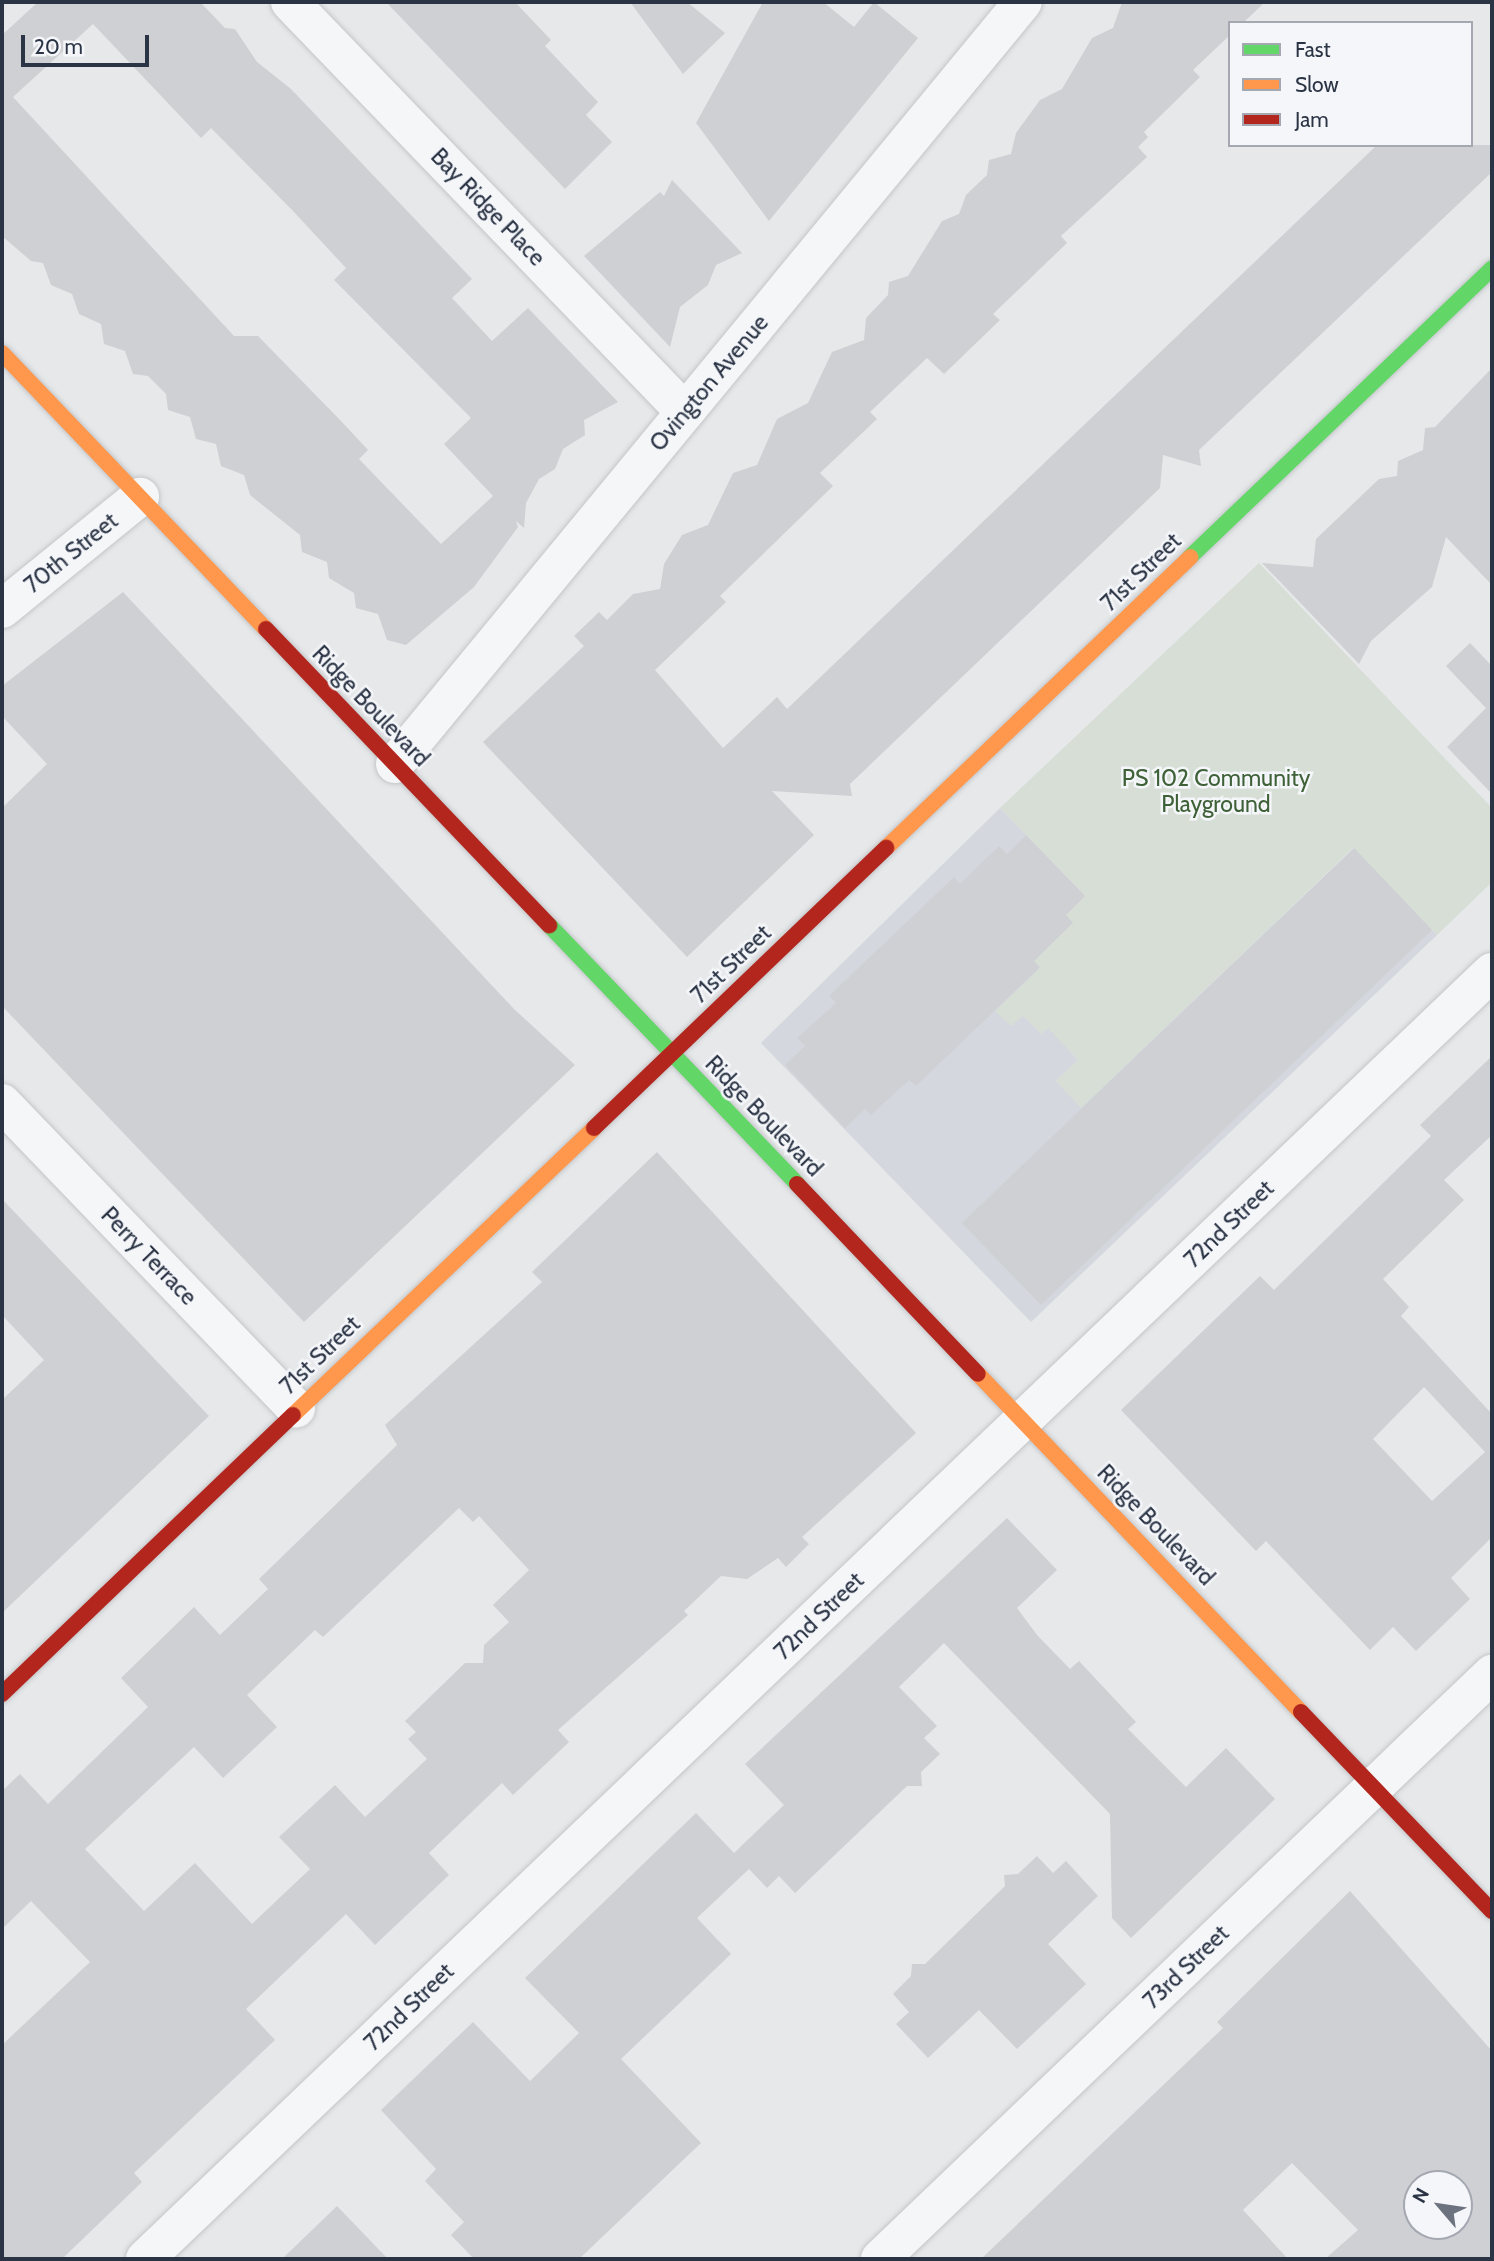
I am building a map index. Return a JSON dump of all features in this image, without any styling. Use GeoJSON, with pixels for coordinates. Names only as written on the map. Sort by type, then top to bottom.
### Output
{"type":"FeatureCollection","features":[{"type":"Feature","properties":{"kind":"street","name":"Bay Ridge Place"},"geometry":{"type":"LineString","coordinates":[[290,2],[685,412]]}},
{"type":"Feature","properties":{"kind":"street","name":"Ovington Avenue"},"geometry":{"type":"LineString","coordinates":[[395,764],[1023,2]]}},
{"type":"Feature","properties":{"kind":"street","name":"71st Street"},"geometry":{"type":"LineString","coordinates":[[2,1694],[296,1409],[1492,268]]}},
{"type":"Feature","properties":{"kind":"street","name":"Ridge Boulevard"},"geometry":{"type":"LineString","coordinates":[[2,353],[1492,1911]]}},
{"type":"Feature","properties":{"kind":"street","name":"70th Street"},"geometry":{"type":"LineString","coordinates":[[2,610],[140,497]]}},
{"type":"Feature","properties":{"kind":"street","name":"72nd Street"},"geometry":{"type":"LineString","coordinates":[[145,2259],[1492,972]]}},
{"type":"Feature","properties":{"kind":"street","name":"Perry Terrace"},"geometry":{"type":"LineString","coordinates":[[2,1103],[296,1409]]}},
{"type":"Feature","properties":{"kind":"street","name":"73rd Street"},"geometry":{"type":"LineString","coordinates":[[880,2259],[1492,1675]]}},
{"type":"Feature","properties":{"kind":"shaded area"},"geometry":{"type":"Polygon","coordinates":[[[1000,808],[1085,896],[1073,923],[1034,961],[1040,967],[1023,1015],[1048,1027],[1078,1060],[1056,1081],[1081,1107],[1354,848],[1437,935],[1031,1322],[761,1043],[1000,808]]]}},
{"type":"Feature","properties":{"kind":"green space","name":"PS 102 Community Playground"},"geometry":{"type":"Polygon","coordinates":[[[1259,563],[1492,808],[1492,882],[1437,935],[1353,848],[1081,1108],[1056,1081],[1078,1060],[1048,1028],[1041,1034],[1023,1016],[1011,1026],[995,1011],[1040,968],[1034,961],[1073,923],[1066,915],[1085,896],[1000,808],[1259,563]]]}},
{"type":"Feature","properties":{"kind":"building"},"geometry":{"type":"Polygon","coordinates":[[[38,2],[200,2],[225,28],[235,29],[257,62],[291,89],[472,279],[452,298],[492,341],[528,308],[618,402],[584,420],[585,435],[563,449],[555,469],[539,479],[526,503],[524,528],[516,521],[518,527],[474,587],[406,645],[387,640],[378,614],[356,608],[354,593],[329,578],[327,562],[302,552],[300,535],[250,495],[244,475],[221,466],[216,444],[196,439],[190,417],[168,410],[166,394],[148,376],[133,374],[125,351],[104,344],[101,324],[79,314],[72,294],[51,285],[43,263],[31,261],[2,236],[2,35],[38,2]],[[93,24],[13,97],[234,336],[258,336],[341,421],[368,450],[359,459],[441,544],[493,496],[444,444],[471,418],[334,280],[346,268],[293,211],[211,128],[201,138],[93,24]]]}},
{"type":"Feature","properties":{"kind":"building"},"geometry":{"type":"Polygon","coordinates":[[[386,2],[515,2],[551,40],[545,46],[598,102],[586,115],[612,142],[565,189],[386,2]]]}},
{"type":"Feature","properties":{"kind":"building"},"geometry":{"type":"Polygon","coordinates":[[[630,2],[687,2],[725,33],[683,74],[630,2]]]}},
{"type":"Feature","properties":{"kind":"building"},"geometry":{"type":"Polygon","coordinates":[[[763,2],[823,2],[854,27],[874,2],[918,38],[769,221],[696,123],[763,2]]]}},
{"type":"Feature","properties":{"kind":"building"},"geometry":{"type":"Polygon","coordinates":[[[1122,2],[1265,2],[1245,21],[1228,21],[1228,37],[1193,70],[1200,77],[1144,132],[1148,137],[1138,147],[1147,157],[1061,236],[1067,243],[993,314],[1000,320],[944,374],[927,358],[870,412],[877,419],[820,473],[833,486],[720,596],[726,602],[655,670],[723,748],[777,697],[787,709],[1375,147],[1492,145],[1492,172],[1199,450],[1201,466],[1163,455],[1160,488],[850,784],[852,796],[772,791],[814,835],[687,957],[483,742],[584,646],[574,636],[599,612],[607,620],[633,594],[660,589],[664,564],[682,535],[708,525],[733,473],[757,465],[777,419],[808,403],[832,352],[864,340],[866,318],[888,295],[889,282],[908,276],[942,221],[959,214],[966,195],[987,175],[989,160],[1011,154],[1016,133],[1040,100],[1062,89],[1092,38],[1113,28],[1122,2]]]}},
{"type":"Feature","properties":{"kind":"building"},"geometry":{"type":"Polygon","coordinates":[[[672,180],[742,253],[716,265],[708,285],[680,307],[670,347],[584,256],[660,192],[664,196],[672,180]]]}},
{"type":"Feature","properties":{"kind":"building"},"geometry":{"type":"Polygon","coordinates":[[[1492,368],[1492,585],[1446,537],[1432,587],[1371,641],[1359,664],[1262,563],[1313,567],[1316,539],[1379,479],[1397,476],[1398,461],[1423,450],[1425,428],[1435,427],[1492,368]]]}},
{"type":"Feature","properties":{"kind":"building"},"geometry":{"type":"Polygon","coordinates":[[[123,592],[514,1009],[575,1065],[304,1322],[2,1006],[2,808],[47,764],[2,716],[2,686],[123,592]]]}},
{"type":"Feature","properties":{"kind":"building"},"geometry":{"type":"Polygon","coordinates":[[[1470,643],[1492,666],[1492,794],[1447,747],[1486,708],[1446,666],[1470,643]]]}},
{"type":"Feature","properties":{"kind":"building"},"geometry":{"type":"Polygon","coordinates":[[[1026,835],[1085,896],[1066,915],[1073,923],[1034,961],[1040,967],[916,1086],[909,1080],[871,1115],[865,1109],[845,1128],[785,1065],[805,1046],[797,1038],[836,1003],[829,996],[954,877],[960,884],[999,846],[1007,854],[1026,835]]]}},
{"type":"Feature","properties":{"kind":"building"},"geometry":{"type":"Polygon","coordinates":[[[1354,848],[1432,930],[1041,1305],[962,1223],[1354,848]]]}},
{"type":"Feature","properties":{"kind":"building"},"geometry":{"type":"Polygon","coordinates":[[[1492,1056],[1492,1135],[1444,1180],[1464,1200],[1383,1279],[1409,1307],[1401,1316],[1492,1414],[1492,1537],[1451,1578],[1470,1599],[1416,1651],[1393,1627],[1370,1650],[1266,1541],[1256,1551],[1121,1410],[1260,1276],[1274,1290],[1431,1136],[1420,1125],[1492,1056]],[[1424,1387],[1373,1439],[1432,1501],[1485,1452],[1424,1387]]]}},
{"type":"Feature","properties":{"kind":"building"},"geometry":{"type":"Polygon","coordinates":[[[657,1152],[916,1433],[802,1537],[809,1544],[786,1567],[778,1558],[747,1579],[721,1576],[684,1611],[688,1615],[558,1730],[569,1742],[513,1795],[502,1783],[429,1853],[449,1875],[375,1945],[346,1914],[246,2009],[275,2040],[134,2173],[142,2182],[62,2259],[2,2259],[2,2045],[90,1962],[31,1901],[2,1929],[2,1791],[20,1774],[48,1804],[148,1707],[121,1678],[194,1607],[220,1635],[268,1589],[259,1579],[397,1445],[385,1425],[542,1282],[532,1272],[657,1152]],[[459,1508],[323,1637],[315,1630],[247,1695],[277,1727],[223,1778],[194,1747],[85,1849],[144,1911],[195,1863],[252,1924],[310,1869],[279,1837],[335,1785],[365,1817],[427,1759],[408,1739],[416,1732],[405,1721],[465,1663],[483,1663],[484,1645],[509,1622],[493,1605],[529,1570],[479,1516],[473,1522],[459,1508]]]}},
{"type":"Feature","properties":{"kind":"building"},"geometry":{"type":"Polygon","coordinates":[[[2,1199],[209,1416],[2,1613],[2,1400],[44,1360],[2,1315],[2,1199]]]}},
{"type":"Feature","properties":{"kind":"building"},"geometry":{"type":"Polygon","coordinates":[[[1007,1518],[1057,1570],[1017,1608],[1037,1635],[1070,1669],[1079,1661],[1136,1722],[1128,1729],[1186,1787],[1226,1748],[1275,1799],[1131,1938],[1112,1918],[1110,1814],[944,1643],[899,1687],[937,1726],[924,1738],[940,1754],[921,1772],[922,1786],[907,1786],[795,1893],[779,1876],[767,1888],[749,1869],[697,1918],[731,1954],[621,2059],[701,2143],[579,2259],[474,2259],[451,2235],[464,2222],[425,2181],[436,2169],[381,2110],[473,2022],[530,2081],[579,2033],[525,1978],[696,1813],[734,1853],[784,1805],[745,1764],[1007,1518]]]}},
{"type":"Feature","properties":{"kind":"building"},"geometry":{"type":"Polygon","coordinates":[[[1037,1856],[1053,1873],[1066,1861],[1098,1896],[1048,1944],[1086,1984],[1017,2049],[979,2010],[928,2058],[896,2024],[909,2012],[893,1994],[911,1976],[912,1964],[925,1964],[1005,1886],[1004,1875],[1018,1874],[1037,1856]]]}},
{"type":"Feature","properties":{"kind":"building"},"geometry":{"type":"Polygon","coordinates":[[[1350,1891],[1492,2051],[1492,2259],[1325,2259],[1358,2230],[1292,2163],[1243,2210],[1288,2259],[981,2259],[1223,2028],[1217,2022],[1350,1891]]]}},
{"type":"Feature","properties":{"kind":"building"},"geometry":{"type":"Polygon","coordinates":[[[337,2206],[388,2259],[282,2259],[337,2206]]]}},
{"type":"Feature","properties":{"kind":"traffic: fast"},"geometry":{"type":"LineString","coordinates":[[1190,557],[1492,268]]}},
{"type":"Feature","properties":{"kind":"traffic: fast"},"geometry":{"type":"LineString","coordinates":[[549,925],[797,1184]]}},
{"type":"Feature","properties":{"kind":"traffic: slow"},"geometry":{"type":"LineString","coordinates":[[2,353],[266,629]]}},
{"type":"Feature","properties":{"kind":"traffic: slow"},"geometry":{"type":"LineString","coordinates":[[886,848],[1190,557]]}},
{"type":"Feature","properties":{"kind":"traffic: slow"},"geometry":{"type":"LineString","coordinates":[[293,1415],[594,1128]]}},
{"type":"Feature","properties":{"kind":"traffic: slow"},"geometry":{"type":"LineString","coordinates":[[978,1374],[1301,1712]]}},
{"type":"Feature","properties":{"kind":"traffic: jam"},"geometry":{"type":"LineString","coordinates":[[266,629],[549,925]]}},
{"type":"Feature","properties":{"kind":"traffic: jam"},"geometry":{"type":"LineString","coordinates":[[594,1128],[886,848]]}},
{"type":"Feature","properties":{"kind":"traffic: jam"},"geometry":{"type":"LineString","coordinates":[[797,1184],[978,1374]]}},
{"type":"Feature","properties":{"kind":"traffic: jam"},"geometry":{"type":"LineString","coordinates":[[2,1694],[293,1415]]}},
{"type":"Feature","properties":{"kind":"traffic: jam"},"geometry":{"type":"LineString","coordinates":[[1301,1712],[1492,1911]]}}]}
